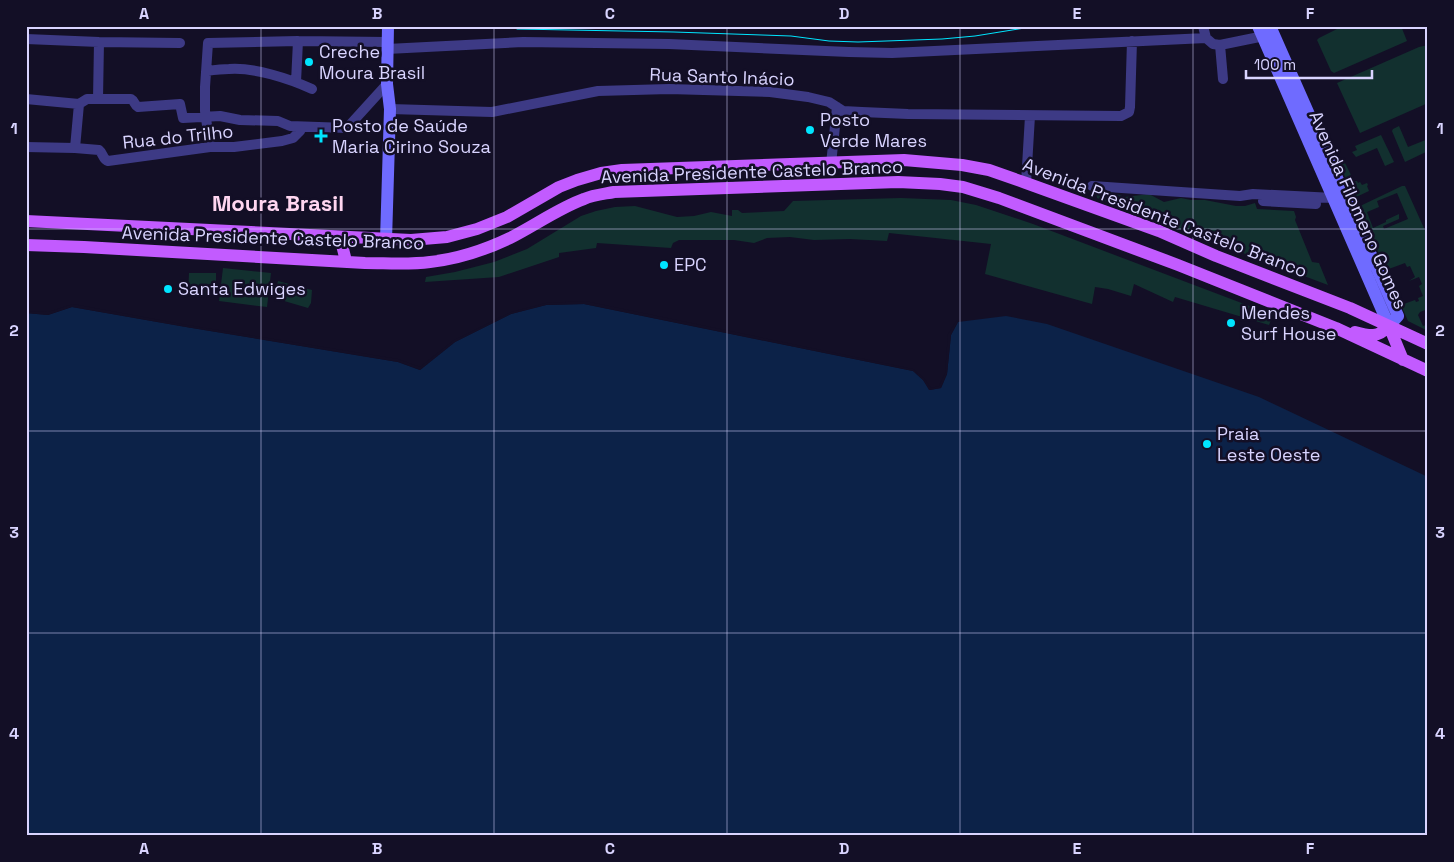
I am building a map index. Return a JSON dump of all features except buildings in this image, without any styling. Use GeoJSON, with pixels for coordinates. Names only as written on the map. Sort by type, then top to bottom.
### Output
{"type":"FeatureCollection","features":[{"type":"Feature","properties":{"kind":"main road","name":"Avenida Presidente Castelo Branco"},"geometry":{"type":"LineString","coordinates":[[26,221],[410,240],[447,237],[477,229],[507,217],[559,187],[601,173],[622,170],[904,160],[937,162],[989,170],[1159,231],[1216,256],[1350,308],[1428,344]]}},
{"type":"Feature","properties":{"kind":"main road"},"geometry":{"type":"LineString","coordinates":[[831,164],[835,175],[832,185]]}},
{"type":"Feature","properties":{"kind":"main road","name":"Avenida Presidente Castelo Branco"},"geometry":{"type":"LineString","coordinates":[[26,245],[408,264],[430,262],[478,251],[508,239],[569,205],[586,198],[614,192],[898,182],[940,184],[963,187],[999,198],[1178,265],[1336,328],[1428,371]]}},
{"type":"Feature","properties":{"kind":"main road"},"geometry":{"type":"LineString","coordinates":[[124,249],[125,227]]}},
{"type":"Feature","properties":{"kind":"main road"},"geometry":{"type":"LineString","coordinates":[[340,237],[346,261]]}},
{"type":"Feature","properties":{"kind":"main road"},"geometry":{"type":"LineString","coordinates":[[1178,265],[1176,260],[1177,253],[1184,246],[1216,256]]}},
{"type":"Feature","properties":{"kind":"main road"},"geometry":{"type":"LineString","coordinates":[[1336,328],[1376,335],[1382,334],[1389,326],[1403,360]]}},
{"type":"Feature","properties":{"kind":"street"},"geometry":{"type":"LineString","coordinates":[[386,240],[390,109],[387,84],[388,26]]}},
{"type":"Feature","properties":{"kind":"street"},"geometry":{"type":"LineString","coordinates":[[1203,26],[1206,38],[1213,44],[1220,45],[1266,31]]}},
{"type":"Feature","properties":{"kind":"street","name":"Avenida Filomeno Gomes"},"geometry":{"type":"LineString","coordinates":[[1266,31],[1340,199],[1389,326]]}},
{"type":"Feature","properties":{"kind":"street"},"geometry":{"type":"LineString","coordinates":[[210,147],[205,111],[208,43],[298,40],[387,45],[533,42],[669,44],[849,52],[892,52],[1206,38]]}},
{"type":"Feature","properties":{"kind":"street"},"geometry":{"type":"LineString","coordinates":[[26,39],[180,43]]}},
{"type":"Feature","properties":{"kind":"street"},"geometry":{"type":"LineString","coordinates":[[296,82],[298,40]]}},
{"type":"Feature","properties":{"kind":"street","name":"Rua Santo Inácio"},"geometry":{"type":"LineString","coordinates":[[390,109],[492,112],[598,91],[668,89],[770,92],[824,100],[843,111],[1030,116],[1121,116],[1129,112],[1130,107],[1132,41]]}},
{"type":"Feature","properties":{"kind":"street"},"geometry":{"type":"LineString","coordinates":[[98,99],[99,42]]}},
{"type":"Feature","properties":{"kind":"street"},"geometry":{"type":"LineString","coordinates":[[1220,45],[1223,79]]}},
{"type":"Feature","properties":{"kind":"street"},"geometry":{"type":"LineString","coordinates":[[206,71],[229,69],[253,70],[296,82],[312,89]]}},
{"type":"Feature","properties":{"kind":"street"},"geometry":{"type":"LineString","coordinates":[[26,99],[78,104],[87,99],[131,99],[138,107],[180,104],[183,118],[220,116],[240,120],[278,121],[290,126],[347,128],[387,84]]}},
{"type":"Feature","properties":{"kind":"street"},"geometry":{"type":"LineString","coordinates":[[76,148],[78,104]]}},
{"type":"Feature","properties":{"kind":"street"},"geometry":{"type":"LineString","coordinates":[[831,164],[837,107]]}},
{"type":"Feature","properties":{"kind":"street"},"geometry":{"type":"LineString","coordinates":[[1026,183],[1030,116]]}},
{"type":"Feature","properties":{"kind":"street","name":"Rua do Trilho"},"geometry":{"type":"LineString","coordinates":[[26,147],[98,150],[104,159],[108,161],[210,147],[234,147],[282,141],[293,138],[302,126]]}},
{"type":"Feature","properties":{"kind":"street"},"geometry":{"type":"LineString","coordinates":[[1092,186],[1240,196],[1248,194],[1340,199]]}},
{"type":"Feature","properties":{"kind":"green space"},"geometry":{"type":"Polygon","coordinates":[[[1343,26],[1401,26],[1407,41],[1334,73],[1331,71],[1317,40],[1343,26]]]}},
{"type":"Feature","properties":{"kind":"green space"},"geometry":{"type":"Polygon","coordinates":[[[1428,45],[1428,103],[1360,133],[1337,83],[1419,47],[1428,45]]]}},
{"type":"Feature","properties":{"kind":"green space"},"geometry":{"type":"Polygon","coordinates":[[[1399,126],[1408,147],[1428,139],[1428,151],[1405,162],[1392,131],[1399,126]]]}},
{"type":"Feature","properties":{"kind":"green space"},"geometry":{"type":"Polygon","coordinates":[[[1381,135],[1394,162],[1385,166],[1377,148],[1356,157],[1352,152],[1357,150],[1355,146],[1381,135]]]}},
{"type":"Feature","properties":{"kind":"green space"},"geometry":{"type":"Polygon","coordinates":[[[1345,163],[1354,181],[1360,182],[1362,185],[1367,183],[1369,191],[1354,198],[1340,165],[1345,163]]]}},
{"type":"Feature","properties":{"kind":"green space"},"geometry":{"type":"Polygon","coordinates":[[[1405,186],[1428,237],[1428,309],[1420,312],[1418,315],[1423,326],[1428,324],[1428,331],[1408,321],[1401,305],[1415,300],[1416,302],[1419,301],[1418,298],[1423,296],[1419,286],[1422,284],[1419,277],[1409,281],[1415,277],[1410,266],[1407,267],[1405,263],[1386,270],[1358,207],[1405,186]],[[1397,193],[1377,201],[1379,207],[1367,212],[1373,228],[1399,214],[1399,219],[1383,226],[1384,229],[1408,219],[1397,193]]]}},
{"type":"Feature","properties":{"kind":"green space"},"geometry":{"type":"Polygon","coordinates":[[[1096,191],[1111,192],[1125,197],[1149,194],[1164,202],[1181,198],[1236,206],[1255,203],[1257,209],[1294,211],[1295,220],[1312,262],[1319,263],[1328,285],[1097,198],[1096,191]]]}},
{"type":"Feature","properties":{"kind":"green space"},"geometry":{"type":"Polygon","coordinates":[[[901,198],[951,200],[976,205],[1033,224],[1273,315],[1269,325],[1175,297],[1173,302],[1134,284],[1131,296],[1095,287],[1092,304],[985,274],[991,244],[889,233],[887,241],[814,240],[790,237],[767,238],[754,243],[734,240],[679,240],[673,243],[671,248],[597,243],[596,248],[559,253],[559,257],[499,277],[425,282],[426,277],[494,262],[527,249],[581,216],[615,207],[635,206],[677,217],[711,212],[732,216],[732,210],[738,210],[742,213],[784,211],[793,201],[901,198]]]}},
{"type":"Feature","properties":{"kind":"green space"},"geometry":{"type":"Polygon","coordinates":[[[223,268],[271,273],[267,307],[219,301],[223,268]]]}},
{"type":"Feature","properties":{"kind":"green space"},"geometry":{"type":"Polygon","coordinates":[[[189,273],[216,273],[216,295],[188,295],[189,273]]]}},
{"type":"Feature","properties":{"kind":"green space"},"geometry":{"type":"Polygon","coordinates":[[[278,281],[312,290],[311,303],[308,308],[274,298],[278,281]]]}},
{"type":"Feature","properties":{"kind":"water"},"geometry":{"type":"Polygon","coordinates":[[[584,304],[913,371],[930,390],[941,388],[947,374],[951,335],[958,322],[1006,316],[1047,324],[1259,397],[1428,477],[1428,836],[26,836],[26,313],[48,315],[72,307],[398,362],[420,370],[455,342],[511,314],[546,305],[584,304]]]}},
{"type":"Feature","properties":{"kind":"pier"},"geometry":{"type":"Polygon","coordinates":[[[585,301],[913,369],[924,378],[931,388],[939,386],[945,373],[948,334],[957,320],[958,322],[951,335],[947,374],[941,388],[929,390],[923,380],[913,371],[584,304],[546,305],[511,314],[455,342],[420,370],[398,362],[72,307],[48,315],[26,313],[26,311],[48,312],[73,304],[187,325],[398,359],[420,367],[454,340],[511,312],[546,303],[585,301]]]}},
{"type":"Feature","properties":{"kind":"tram line"},"geometry":{"type":"LineString","coordinates":[[517,29],[791,36],[829,41],[858,42],[942,39],[975,36],[1037,26]]}},
{"type":"Feature","properties":{"kind":"place","name":"Creche Moura Brasil"},"geometry":{"type":"Point","coordinates":[309,62]}},
{"type":"Feature","properties":{"kind":"place","name":"Posto Verde Mares"},"geometry":{"type":"Point","coordinates":[810,130]}},
{"type":"Feature","properties":{"kind":"place","name":"Posto de Saúde Maria Cirino Souza"},"geometry":{"type":"Point","coordinates":[321,136]}},
{"type":"Feature","properties":{"kind":"place","name":"EPC"},"geometry":{"type":"Point","coordinates":[664,265]}},
{"type":"Feature","properties":{"kind":"place","name":"Santa Edwiges"},"geometry":{"type":"Point","coordinates":[168,289]}},
{"type":"Feature","properties":{"kind":"place","name":"Mendes Surf House"},"geometry":{"type":"Point","coordinates":[1231,323]}},
{"type":"Feature","properties":{"kind":"place","name":"Praia Leste Oeste"},"geometry":{"type":"Point","coordinates":[1207,444]}},
{"type":"Feature","properties":{"kind":"district","name":"Moura Brasil"},"geometry":{"type":"Point","coordinates":[278,203]}}]}
